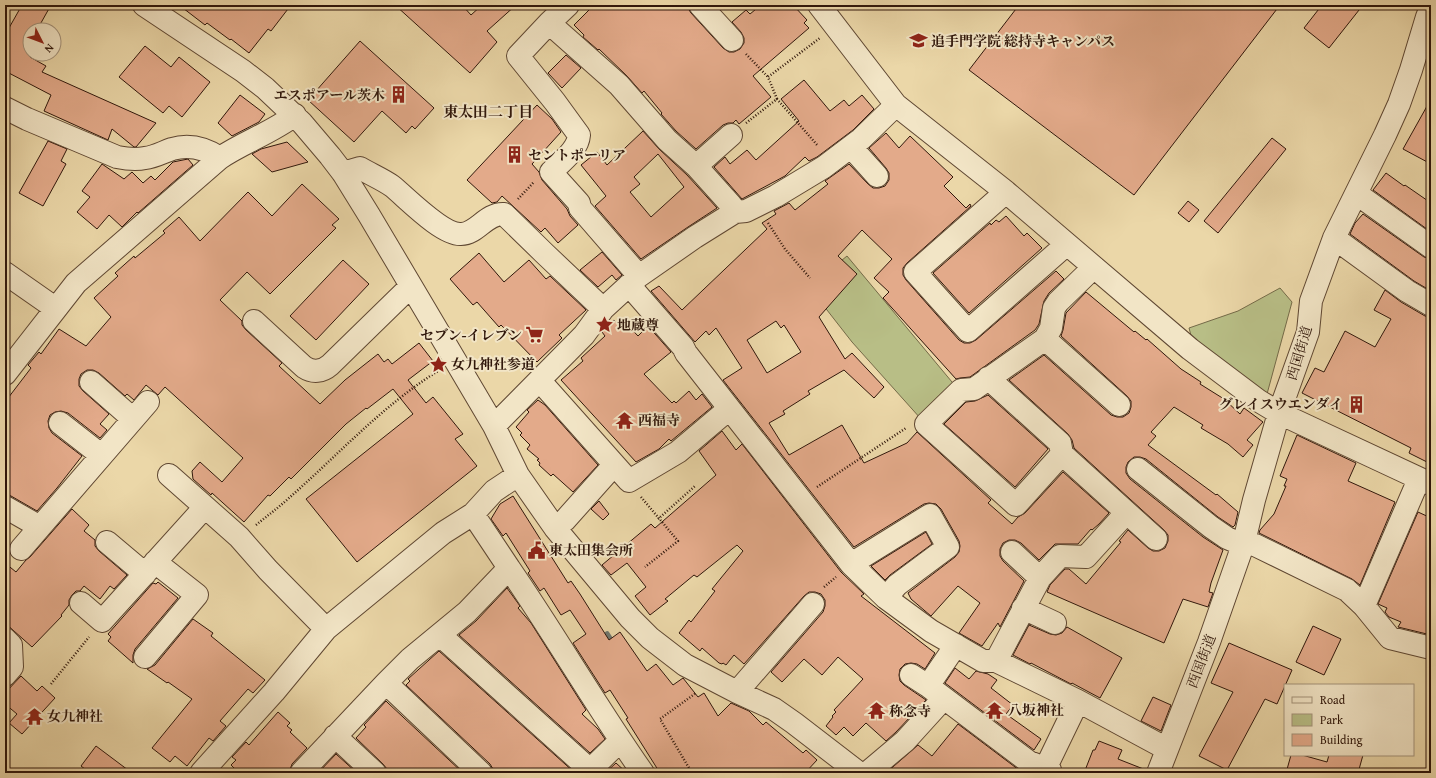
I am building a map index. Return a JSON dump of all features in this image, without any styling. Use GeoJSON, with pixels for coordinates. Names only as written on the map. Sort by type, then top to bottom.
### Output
{"type":"FeatureCollection","features":[{"type":"Feature","properties":{"kind":"street"},"geometry":{"type":"LineString","coordinates":[[144,5],[254,80],[295,115],[317,139],[343,173],[411,286],[494,426],[518,475],[555,528],[640,629],[685,665],[774,709],[794,722],[859,773]]}},
{"type":"Feature","properties":{"kind":"street"},"geometry":{"type":"LineString","coordinates":[[568,5],[518,56],[555,102],[579,136],[576,147],[551,172],[579,203],[580,208],[683,347],[686,354],[851,564],[886,598],[931,631],[983,660],[996,661],[1078,701],[1167,749]]}},
{"type":"Feature","properties":{"kind":"street"},"geometry":{"type":"LineString","coordinates":[[700,5],[732,40]]}},
{"type":"Feature","properties":{"kind":"street"},"geometry":{"type":"LineString","coordinates":[[819,5],[896,105],[1006,192],[1190,350],[1259,401],[1279,413],[1425,481],[1364,606]]}},
{"type":"Feature","properties":{"kind":"street","name":"西国街道"},"geometry":{"type":"LineString","coordinates":[[1158,773],[1209,642],[1244,542],[1254,500],[1279,413],[1308,332],[1311,301],[1334,238],[1357,194],[1399,104],[1430,14]]}},
{"type":"Feature","properties":{"kind":"street"},"geometry":{"type":"LineString","coordinates":[[549,23],[619,86],[667,140],[696,166],[731,205],[735,212]]}},
{"type":"Feature","properties":{"kind":"street"},"geometry":{"type":"LineString","coordinates":[[494,426],[584,335],[603,309],[634,281],[695,237],[735,212],[756,206],[796,185],[832,161],[879,123],[896,105]]}},
{"type":"Feature","properties":{"kind":"street"},"geometry":{"type":"LineString","coordinates":[[5,108],[27,119],[117,157],[126,159],[145,158],[172,149],[189,147],[205,150],[220,158]]}},
{"type":"Feature","properties":{"kind":"street"},"geometry":{"type":"LineString","coordinates":[[5,374],[76,283],[220,158],[234,148],[270,132],[295,115]]}},
{"type":"Feature","properties":{"kind":"street"},"geometry":{"type":"LineString","coordinates":[[696,166],[731,135]]}},
{"type":"Feature","properties":{"kind":"street"},"geometry":{"type":"LineString","coordinates":[[851,146],[877,176]]}},
{"type":"Feature","properties":{"kind":"street"},"geometry":{"type":"LineString","coordinates":[[343,173],[360,168],[391,185],[432,220],[456,234],[469,232],[494,215],[504,214],[603,309]]}},
{"type":"Feature","properties":{"kind":"street"},"geometry":{"type":"LineString","coordinates":[[1006,192],[915,272],[968,332],[1067,244]]}},
{"type":"Feature","properties":{"kind":"street"},"geometry":{"type":"LineString","coordinates":[[1357,194],[1431,247]]}},
{"type":"Feature","properties":{"kind":"street"},"geometry":{"type":"LineString","coordinates":[[1334,238],[1407,291],[1431,305]]}},
{"type":"Feature","properties":{"kind":"street"},"geometry":{"type":"LineString","coordinates":[[1062,454],[1016,505],[926,424],[961,390],[974,389],[1045,339],[1051,328],[1054,308],[1058,302],[1094,267]]}},
{"type":"Feature","properties":{"kind":"street"},"geometry":{"type":"LineString","coordinates":[[5,273],[55,308]]}},
{"type":"Feature","properties":{"kind":"street"},"geometry":{"type":"LineString","coordinates":[[254,321],[304,367],[312,371],[320,371],[330,365],[411,286]]}},
{"type":"Feature","properties":{"kind":"street"},"geometry":{"type":"LineString","coordinates":[[1045,339],[1119,405]]}},
{"type":"Feature","properties":{"kind":"street"},"geometry":{"type":"LineString","coordinates":[[988,378],[1060,444],[1062,454],[1156,539]]}},
{"type":"Feature","properties":{"kind":"street"},"geometry":{"type":"LineString","coordinates":[[540,381],[629,481],[678,452],[729,409]]}},
{"type":"Feature","properties":{"kind":"street"},"geometry":{"type":"LineString","coordinates":[[91,382],[133,419]]}},
{"type":"Feature","properties":{"kind":"street"},"geometry":{"type":"LineString","coordinates":[[21,549],[148,402]]}},
{"type":"Feature","properties":{"kind":"street"},"geometry":{"type":"LineString","coordinates":[[60,423],[102,455]]}},
{"type":"Feature","properties":{"kind":"street"},"geometry":{"type":"LineString","coordinates":[[555,528],[565,520],[614,465]]}},
{"type":"Feature","properties":{"kind":"street"},"geometry":{"type":"LineString","coordinates":[[1138,469],[1227,538],[1234,541],[1255,545],[1347,590],[1364,606],[1390,638],[1431,648]]}},
{"type":"Feature","properties":{"kind":"street"},"geometry":{"type":"LineString","coordinates":[[169,475],[239,537],[268,570],[326,629]]}},
{"type":"Feature","properties":{"kind":"street"},"geometry":{"type":"LineString","coordinates":[[201,773],[274,692],[326,629],[442,533],[473,514],[494,491],[518,475]]}},
{"type":"Feature","properties":{"kind":"street"},"geometry":{"type":"LineString","coordinates":[[5,507],[40,527]]}},
{"type":"Feature","properties":{"kind":"street"},"geometry":{"type":"LineString","coordinates":[[82,603],[102,621],[205,507]]}},
{"type":"Feature","properties":{"kind":"street"},"geometry":{"type":"LineString","coordinates":[[996,661],[1040,578],[1060,556],[1086,557],[1126,513]]}},
{"type":"Feature","properties":{"kind":"street"},"geometry":{"type":"LineString","coordinates":[[473,514],[547,623],[620,741],[643,773]]}},
{"type":"Feature","properties":{"kind":"street"},"geometry":{"type":"LineString","coordinates":[[851,564],[930,515],[948,547],[897,585],[886,598]]}},
{"type":"Feature","properties":{"kind":"street"},"geometry":{"type":"LineString","coordinates":[[107,542],[196,595],[145,657]]}},
{"type":"Feature","properties":{"kind":"street"},"geometry":{"type":"LineString","coordinates":[[1012,552],[1040,578]]}},
{"type":"Feature","properties":{"kind":"street"},"geometry":{"type":"LineString","coordinates":[[301,773],[410,659],[467,612],[509,568]]}},
{"type":"Feature","properties":{"kind":"street"},"geometry":{"type":"LineString","coordinates":[[737,692],[813,604]]}},
{"type":"Feature","properties":{"kind":"street"},"geometry":{"type":"LineString","coordinates":[[1023,608],[1055,623]]}},
{"type":"Feature","properties":{"kind":"street"},"geometry":{"type":"LineString","coordinates":[[440,635],[588,772],[620,741]]}},
{"type":"Feature","properties":{"kind":"street"},"geometry":{"type":"LineString","coordinates":[[5,640],[11,644],[12,667],[5,675]]}},
{"type":"Feature","properties":{"kind":"street"},"geometry":{"type":"LineString","coordinates":[[867,773],[905,740],[928,686],[956,645]]}},
{"type":"Feature","properties":{"kind":"street"},"geometry":{"type":"LineString","coordinates":[[386,683],[481,773]]}},
{"type":"Feature","properties":{"kind":"street"},"geometry":{"type":"LineString","coordinates":[[928,686],[1029,762],[1050,772]]}},
{"type":"Feature","properties":{"kind":"street"},"geometry":{"type":"LineString","coordinates":[[1050,772],[1048,763],[1078,701]]}},
{"type":"Feature","properties":{"kind":"street"},"geometry":{"type":"LineString","coordinates":[[335,736],[376,773]]}},
{"type":"Feature","properties":{"kind":"path"},"geometry":{"type":"LineString","coordinates":[[768,77],[835,26]]}},
{"type":"Feature","properties":{"kind":"path"},"geometry":{"type":"LineString","coordinates":[[732,40],[768,77],[777,99],[832,161]]}},
{"type":"Feature","properties":{"kind":"path"},"geometry":{"type":"LineString","coordinates":[[731,135],[777,99]]}},
{"type":"Feature","properties":{"kind":"path"},"geometry":{"type":"LineString","coordinates":[[504,214],[547,168],[551,172]]}},
{"type":"Feature","properties":{"kind":"path"},"geometry":{"type":"LineString","coordinates":[[756,206],[785,249],[810,278]]}},
{"type":"Feature","properties":{"kind":"path"},"geometry":{"type":"LineString","coordinates":[[251,529],[288,499],[363,429],[406,393],[455,360]]}},
{"type":"Feature","properties":{"kind":"path"},"geometry":{"type":"LineString","coordinates":[[800,499],[907,428],[926,424]]}},
{"type":"Feature","properties":{"kind":"path"},"geometry":{"type":"LineString","coordinates":[[629,481],[658,519],[678,541],[645,567]]}},
{"type":"Feature","properties":{"kind":"path"},"geometry":{"type":"LineString","coordinates":[[658,519],[696,486]]}},
{"type":"Feature","properties":{"kind":"path"},"geometry":{"type":"LineString","coordinates":[[813,604],[822,589],[851,564]]}},
{"type":"Feature","properties":{"kind":"path"},"geometry":{"type":"LineString","coordinates":[[51,684],[102,621]]}},
{"type":"Feature","properties":{"kind":"path"},"geometry":{"type":"LineString","coordinates":[[692,773],[660,719],[665,717],[713,680]]}},
{"type":"Feature","properties":{"kind":"green space"},"geometry":{"type":"Polygon","coordinates":[[[847,256],[957,388],[921,419],[852,342],[809,287],[847,256]]]}},
{"type":"Feature","properties":{"kind":"green space"},"geometry":{"type":"Polygon","coordinates":[[[1280,288],[1292,302],[1267,394],[1192,339],[1189,328],[1238,311],[1280,288]]]}},
{"type":"Feature","properties":{"kind":"building"},"geometry":{"type":"Polygon","coordinates":[[[22,5],[51,5],[41,22],[22,22],[22,62],[39,62],[46,66],[42,72],[156,123],[136,147],[134,147],[112,129],[108,140],[44,111],[51,95],[5,71],[5,35],[22,5]]]}},
{"type":"Feature","properties":{"kind":"building"},"geometry":{"type":"Polygon","coordinates":[[[179,5],[291,5],[271,31],[268,29],[249,53],[207,23],[205,25],[179,5]]]}},
{"type":"Feature","properties":{"kind":"building"},"geometry":{"type":"Polygon","coordinates":[[[395,5],[462,5],[471,15],[482,5],[516,5],[487,31],[497,42],[470,73],[395,5]]]}},
{"type":"Feature","properties":{"kind":"building"},"geometry":{"type":"Polygon","coordinates":[[[594,5],[686,5],[691,13],[723,48],[729,52],[734,52],[740,49],[744,43],[744,38],[741,32],[732,22],[746,10],[750,14],[761,5],[793,5],[807,20],[804,23],[809,28],[753,76],[771,97],[739,124],[736,120],[733,123],[723,125],[696,149],[676,131],[644,91],[642,93],[599,49],[598,50],[583,37],[584,35],[574,25],[594,5]]]}},
{"type":"Feature","properties":{"kind":"building"},"geometry":{"type":"Polygon","coordinates":[[[1019,5],[1280,5],[1134,195],[969,70],[1019,5]]]}},
{"type":"Feature","properties":{"kind":"building"},"geometry":{"type":"Polygon","coordinates":[[[1322,5],[1363,5],[1329,48],[1304,28],[1322,5]]]}},
{"type":"Feature","properties":{"kind":"building"},"geometry":{"type":"Polygon","coordinates":[[[360,41],[434,108],[415,129],[412,126],[406,133],[382,111],[354,142],[308,100],[360,41]]]}},
{"type":"Feature","properties":{"kind":"building"},"geometry":{"type":"Polygon","coordinates":[[[145,46],[171,67],[179,57],[210,82],[182,117],[169,106],[163,113],[119,77],[145,46]]]}},
{"type":"Feature","properties":{"kind":"building"},"geometry":{"type":"Polygon","coordinates":[[[566,55],[581,68],[562,88],[548,73],[566,55]]]}},
{"type":"Feature","properties":{"kind":"building"},"geometry":{"type":"Polygon","coordinates":[[[804,80],[830,111],[844,100],[849,106],[862,95],[874,109],[853,130],[817,157],[809,161],[805,157],[785,176],[742,199],[714,167],[725,157],[730,164],[747,150],[756,160],[799,121],[781,99],[804,80]]]}},
{"type":"Feature","properties":{"kind":"building"},"geometry":{"type":"Polygon","coordinates":[[[240,95],[265,114],[259,122],[232,136],[218,123],[240,95]]]}},
{"type":"Feature","properties":{"kind":"building"},"geometry":{"type":"Polygon","coordinates":[[[1431,99],[1431,164],[1403,149],[1431,99]]]}},
{"type":"Feature","properties":{"kind":"building"},"geometry":{"type":"Polygon","coordinates":[[[537,105],[552,119],[561,132],[532,164],[539,172],[542,180],[567,209],[570,216],[578,225],[558,243],[545,228],[541,232],[502,196],[497,202],[492,203],[467,180],[537,105]]]}},
{"type":"Feature","properties":{"kind":"building"},"geometry":{"type":"Polygon","coordinates":[[[643,131],[659,149],[687,175],[717,208],[641,259],[595,206],[606,196],[581,165],[597,152],[607,165],[643,131]],[[658,154],[634,177],[640,184],[630,192],[651,217],[684,187],[658,154]]]}},
{"type":"Feature","properties":{"kind":"building"},"geometry":{"type":"Polygon","coordinates":[[[886,133],[899,148],[910,136],[953,177],[944,186],[966,208],[970,204],[971,206],[903,268],[903,275],[906,280],[959,340],[964,343],[970,343],[976,340],[1056,271],[1064,279],[1049,293],[1044,301],[1039,324],[1035,330],[970,377],[956,379],[883,298],[889,292],[874,278],[892,259],[862,230],[838,256],[857,274],[819,317],[845,359],[852,353],[884,387],[874,398],[844,370],[808,391],[810,394],[783,411],[785,414],[769,423],[789,455],[842,425],[864,463],[907,443],[917,432],[991,500],[988,503],[1012,524],[1018,517],[1025,513],[1063,472],[1109,513],[1099,524],[1092,530],[1091,529],[1078,544],[1055,544],[1039,560],[1021,543],[1015,540],[1009,540],[1003,543],[1000,549],[1000,556],[1003,561],[1024,581],[1000,627],[998,623],[982,646],[959,633],[980,603],[958,586],[931,616],[911,599],[908,593],[955,557],[959,552],[959,541],[941,509],[936,504],[924,504],[854,547],[723,380],[742,368],[716,328],[709,335],[706,331],[695,342],[651,291],[659,286],[682,310],[767,229],[762,223],[776,214],[774,211],[789,203],[795,210],[828,184],[825,181],[849,164],[873,188],[885,186],[889,180],[889,173],[869,148],[886,133]],[[776,321],[747,340],[767,373],[801,352],[784,325],[781,328],[776,321]]]}},
{"type":"Feature","properties":{"kind":"building"},"geometry":{"type":"Polygon","coordinates":[[[1272,138],[1286,149],[1218,233],[1204,221],[1272,138]]]}},
{"type":"Feature","properties":{"kind":"building"},"geometry":{"type":"Polygon","coordinates":[[[48,141],[67,149],[61,161],[66,164],[43,206],[19,193],[48,141]]]}},
{"type":"Feature","properties":{"kind":"building"},"geometry":{"type":"Polygon","coordinates":[[[287,142],[308,162],[272,172],[252,154],[261,149],[287,142]]]}},
{"type":"Feature","properties":{"kind":"building"},"geometry":{"type":"Polygon","coordinates":[[[188,159],[193,165],[138,213],[137,212],[122,227],[109,215],[97,229],[77,212],[90,197],[82,191],[102,164],[124,179],[132,172],[143,183],[151,176],[155,180],[173,162],[188,159]]]}},
{"type":"Feature","properties":{"kind":"building"},"geometry":{"type":"Polygon","coordinates":[[[1386,173],[1431,203],[1431,232],[1373,190],[1386,173]]]}},
{"type":"Feature","properties":{"kind":"building"},"geometry":{"type":"Polygon","coordinates":[[[302,184],[339,219],[332,225],[336,228],[270,294],[247,272],[220,300],[242,321],[242,325],[246,330],[282,363],[279,366],[320,404],[345,380],[378,354],[384,362],[388,359],[392,364],[419,343],[433,361],[408,380],[426,403],[433,397],[463,434],[455,439],[477,466],[357,562],[306,499],[413,414],[393,389],[346,424],[291,479],[289,477],[270,496],[268,495],[244,522],[212,493],[211,495],[193,479],[192,471],[200,462],[222,482],[243,458],[165,387],[158,395],[146,385],[134,400],[127,394],[125,396],[99,373],[93,370],[87,370],[81,374],[79,386],[109,414],[100,424],[107,430],[100,438],[68,413],[61,411],[50,415],[48,421],[49,428],[52,433],[82,456],[37,511],[5,494],[5,402],[31,368],[28,365],[39,352],[41,354],[59,329],[86,346],[111,317],[94,298],[118,276],[115,273],[134,256],[135,258],[165,233],[163,231],[179,217],[200,241],[248,192],[272,216],[302,184]]]}},
{"type":"Feature","properties":{"kind":"building"},"geometry":{"type":"Polygon","coordinates":[[[1188,201],[1199,210],[1189,222],[1178,213],[1188,201]]]}},
{"type":"Feature","properties":{"kind":"building"},"geometry":{"type":"Polygon","coordinates":[[[1363,214],[1424,257],[1431,259],[1431,291],[1414,281],[1350,234],[1355,223],[1363,214]]]}},
{"type":"Feature","properties":{"kind":"building"},"geometry":{"type":"Polygon","coordinates":[[[1006,216],[1024,236],[1027,233],[1042,248],[969,313],[933,273],[990,223],[991,225],[996,220],[999,222],[1006,216]]]}},
{"type":"Feature","properties":{"kind":"building"},"geometry":{"type":"Polygon","coordinates":[[[602,252],[622,275],[616,280],[612,275],[598,287],[580,270],[602,252]]]}},
{"type":"Feature","properties":{"kind":"building"},"geometry":{"type":"Polygon","coordinates":[[[479,253],[504,282],[529,260],[546,279],[550,276],[586,310],[559,335],[562,338],[537,362],[501,325],[499,327],[477,302],[473,305],[450,279],[479,253]]]}},
{"type":"Feature","properties":{"kind":"building"},"geometry":{"type":"Polygon","coordinates":[[[343,260],[369,284],[316,340],[290,316],[343,260]]]}},
{"type":"Feature","properties":{"kind":"building"},"geometry":{"type":"Polygon","coordinates":[[[1385,290],[1401,302],[1425,316],[1431,317],[1431,464],[1409,453],[1411,448],[1302,393],[1315,368],[1324,372],[1345,331],[1375,347],[1391,319],[1374,310],[1385,290]]]}},
{"type":"Feature","properties":{"kind":"building"},"geometry":{"type":"Polygon","coordinates":[[[1086,292],[1134,332],[1135,331],[1146,340],[1147,339],[1181,369],[1201,382],[1200,384],[1224,399],[1240,414],[1244,408],[1263,422],[1247,440],[1253,445],[1243,457],[1228,444],[1201,428],[1203,425],[1174,407],[1151,432],[1156,436],[1148,445],[1216,495],[1217,494],[1238,512],[1235,525],[1233,527],[1218,517],[1146,459],[1134,457],[1128,462],[1126,473],[1130,479],[1203,537],[1223,550],[1211,583],[1209,592],[1213,593],[1208,607],[1183,599],[1164,643],[1047,592],[1050,585],[1065,569],[1069,569],[1086,584],[1121,542],[1119,541],[1128,530],[1153,551],[1159,551],[1165,548],[1168,541],[1168,535],[1164,530],[1074,448],[1072,440],[1068,434],[1009,380],[1044,355],[1111,415],[1123,417],[1129,413],[1131,401],[1127,396],[1061,336],[1066,313],[1086,292]]]}},
{"type":"Feature","properties":{"kind":"building"},"geometry":{"type":"Polygon","coordinates":[[[621,318],[638,336],[648,326],[671,352],[644,374],[672,403],[674,401],[676,403],[689,391],[696,400],[702,394],[712,407],[671,441],[669,439],[659,449],[636,462],[561,380],[583,361],[581,358],[605,336],[602,332],[604,329],[614,320],[617,323],[621,318]]]}},
{"type":"Feature","properties":{"kind":"building"},"geometry":{"type":"Polygon","coordinates":[[[988,395],[1048,449],[1015,487],[944,424],[966,402],[975,401],[988,395]]]}},
{"type":"Feature","properties":{"kind":"building"},"geometry":{"type":"Polygon","coordinates":[[[538,400],[545,405],[598,465],[573,492],[553,474],[551,476],[539,465],[540,463],[537,460],[539,459],[527,449],[530,445],[520,435],[522,433],[516,427],[529,412],[527,410],[538,400]]]}},
{"type":"Feature","properties":{"kind":"building"},"geometry":{"type":"Polygon","coordinates":[[[722,431],[736,450],[742,444],[841,572],[864,594],[861,596],[935,653],[925,669],[917,664],[911,663],[905,664],[900,669],[900,681],[926,700],[886,741],[866,723],[853,736],[844,727],[836,735],[826,726],[836,712],[834,710],[863,679],[838,657],[822,675],[804,659],[782,682],[771,672],[823,612],[825,600],[821,594],[809,592],[804,596],[744,664],[734,655],[726,665],[719,663],[702,648],[700,651],[679,633],[689,620],[691,622],[715,591],[712,589],[743,551],[737,545],[697,577],[694,575],[665,599],[668,601],[650,615],[635,596],[646,587],[627,563],[611,575],[602,565],[651,524],[655,528],[716,475],[699,451],[722,431]]]}},
{"type":"Feature","properties":{"kind":"building"},"geometry":{"type":"Polygon","coordinates":[[[1297,435],[1356,463],[1348,481],[1395,502],[1360,585],[1352,579],[1259,533],[1274,514],[1286,486],[1284,486],[1287,479],[1280,476],[1297,435]]]}},
{"type":"Feature","properties":{"kind":"building"},"geometry":{"type":"Polygon","coordinates":[[[513,496],[568,583],[571,581],[609,640],[620,632],[647,671],[656,664],[673,685],[683,678],[698,697],[704,693],[718,716],[731,703],[749,711],[763,725],[766,722],[803,753],[806,750],[817,760],[805,773],[660,773],[626,719],[628,718],[610,690],[605,693],[573,643],[586,634],[570,610],[561,615],[544,588],[540,591],[528,573],[530,571],[506,533],[503,536],[491,519],[500,504],[513,496]]]}},
{"type":"Feature","properties":{"kind":"building"},"geometry":{"type":"Polygon","coordinates":[[[599,501],[609,514],[603,520],[591,509],[599,501]]]}},
{"type":"Feature","properties":{"kind":"building"},"geometry":{"type":"Polygon","coordinates":[[[72,509],[89,525],[84,531],[95,540],[95,546],[99,551],[127,575],[114,589],[110,586],[100,599],[84,586],[80,591],[76,591],[69,600],[69,605],[61,615],[62,616],[32,647],[5,623],[5,563],[16,572],[72,509]]]}},
{"type":"Feature","properties":{"kind":"building"},"geometry":{"type":"Polygon","coordinates":[[[1418,512],[1431,518],[1431,635],[1398,627],[1401,622],[1389,617],[1385,612],[1387,608],[1378,604],[1418,512]]]}},
{"type":"Feature","properties":{"kind":"building"},"geometry":{"type":"Polygon","coordinates":[[[926,532],[932,544],[885,580],[871,566],[926,532]]]}},
{"type":"Feature","properties":{"kind":"building"},"geometry":{"type":"Polygon","coordinates":[[[158,582],[178,598],[135,649],[133,663],[108,641],[111,637],[108,634],[153,583],[156,584],[158,582]]]}},
{"type":"Feature","properties":{"kind":"building"},"geometry":{"type":"Polygon","coordinates":[[[507,588],[520,606],[518,608],[531,623],[586,710],[582,714],[598,729],[605,739],[590,753],[459,635],[476,621],[507,588]]]}},
{"type":"Feature","properties":{"kind":"building"},"geometry":{"type":"Polygon","coordinates":[[[193,619],[213,633],[211,636],[265,680],[253,693],[248,689],[220,721],[226,726],[213,741],[209,738],[187,766],[175,756],[170,762],[152,748],[192,699],[147,669],[155,665],[193,619]]]}},
{"type":"Feature","properties":{"kind":"building"},"geometry":{"type":"Polygon","coordinates":[[[1029,625],[1056,635],[1062,633],[1067,627],[1122,658],[1100,698],[1013,655],[1029,625]]]}},
{"type":"Feature","properties":{"kind":"building"},"geometry":{"type":"Polygon","coordinates":[[[1313,626],[1341,639],[1324,675],[1296,662],[1313,626]]]}},
{"type":"Feature","properties":{"kind":"building"},"geometry":{"type":"Polygon","coordinates":[[[1229,643],[1292,670],[1286,684],[1284,684],[1284,688],[1277,704],[1265,699],[1227,770],[1199,756],[1233,692],[1211,683],[1229,643]]]}},
{"type":"Feature","properties":{"kind":"building"},"geometry":{"type":"Polygon","coordinates":[[[439,651],[575,773],[493,773],[493,769],[490,764],[406,685],[410,681],[408,679],[439,651]]]}},
{"type":"Feature","properties":{"kind":"building"},"geometry":{"type":"Polygon","coordinates":[[[955,668],[969,679],[976,671],[988,674],[997,680],[991,688],[1013,705],[1006,714],[1041,739],[1034,750],[945,683],[955,668]]]}},
{"type":"Feature","properties":{"kind":"building"},"geometry":{"type":"Polygon","coordinates":[[[21,676],[37,691],[42,686],[55,698],[22,734],[9,723],[17,714],[5,704],[5,693],[21,676]]]}},
{"type":"Feature","properties":{"kind":"building"},"geometry":{"type":"Polygon","coordinates":[[[1153,697],[1171,705],[1161,731],[1141,721],[1153,697]]]}},
{"type":"Feature","properties":{"kind":"building"},"geometry":{"type":"Polygon","coordinates":[[[386,701],[463,773],[387,773],[387,769],[383,764],[356,738],[366,727],[364,725],[386,701]]]}},
{"type":"Feature","properties":{"kind":"building"},"geometry":{"type":"Polygon","coordinates":[[[278,712],[290,723],[287,726],[292,730],[290,732],[307,748],[292,764],[289,773],[239,773],[231,765],[236,760],[232,757],[246,742],[249,745],[278,712]]]}},
{"type":"Feature","properties":{"kind":"building"},"geometry":{"type":"Polygon","coordinates":[[[958,724],[1019,770],[1017,773],[886,773],[918,745],[932,756],[958,724]]]}},
{"type":"Feature","properties":{"kind":"building"},"geometry":{"type":"Polygon","coordinates":[[[1099,741],[1122,750],[1118,759],[1146,770],[1146,773],[1084,773],[1093,750],[1095,750],[1099,741]]]}},
{"type":"Feature","properties":{"kind":"building"},"geometry":{"type":"Polygon","coordinates":[[[96,746],[132,773],[90,773],[81,766],[96,746]]]}},
{"type":"Feature","properties":{"kind":"building"},"geometry":{"type":"Polygon","coordinates":[[[336,754],[357,773],[318,773],[336,754]]]}},
{"type":"Feature","properties":{"kind":"building"},"geometry":{"type":"Polygon","coordinates":[[[1291,756],[1306,756],[1327,762],[1329,756],[1363,756],[1358,773],[1286,773],[1291,756]]]}},
{"type":"Feature","properties":{"kind":"building"},"geometry":{"type":"Polygon","coordinates":[[[616,763],[627,773],[605,773],[616,763]]]}},
{"type":"Feature","properties":{"kind":"waterway"},"geometry":{"type":"LineString","coordinates":[[607,634],[614,645]]}},
{"type":"Feature","properties":{"kind":"place","name":"追手門学院 総持寺キャンパス"},"geometry":{"type":"Point","coordinates":[918,41]}},
{"type":"Feature","properties":{"kind":"place","name":"エスポアール茨木"},"geometry":{"type":"Point","coordinates":[398,95]}},
{"type":"Feature","properties":{"kind":"place","name":"セントポーリア"},"geometry":{"type":"Point","coordinates":[515,155]}},
{"type":"Feature","properties":{"kind":"place","name":"地蔵尊"},"geometry":{"type":"Point","coordinates":[604,325]}},
{"type":"Feature","properties":{"kind":"place","name":"セブン-イレブン"},"geometry":{"type":"Point","coordinates":[535,335]}},
{"type":"Feature","properties":{"kind":"place","name":"女九神社参道"},"geometry":{"type":"Point","coordinates":[438,364]}},
{"type":"Feature","properties":{"kind":"place","name":"グレイスウエンダイ"},"geometry":{"type":"Point","coordinates":[1356,404]}},
{"type":"Feature","properties":{"kind":"place","name":"西福寺"},"geometry":{"type":"Point","coordinates":[625,420]}},
{"type":"Feature","properties":{"kind":"place","name":"東太田集会所"},"geometry":{"type":"Point","coordinates":[536,550]}},
{"type":"Feature","properties":{"kind":"place","name":"八坂神社"},"geometry":{"type":"Point","coordinates":[995,710]}},
{"type":"Feature","properties":{"kind":"place","name":"称念寺"},"geometry":{"type":"Point","coordinates":[876,711]}},
{"type":"Feature","properties":{"kind":"place","name":"女九神社"},"geometry":{"type":"Point","coordinates":[34,716]}},
{"type":"Feature","properties":{"kind":"district","name":"東太田二丁目"},"geometry":{"type":"Point","coordinates":[488,111]}}]}
